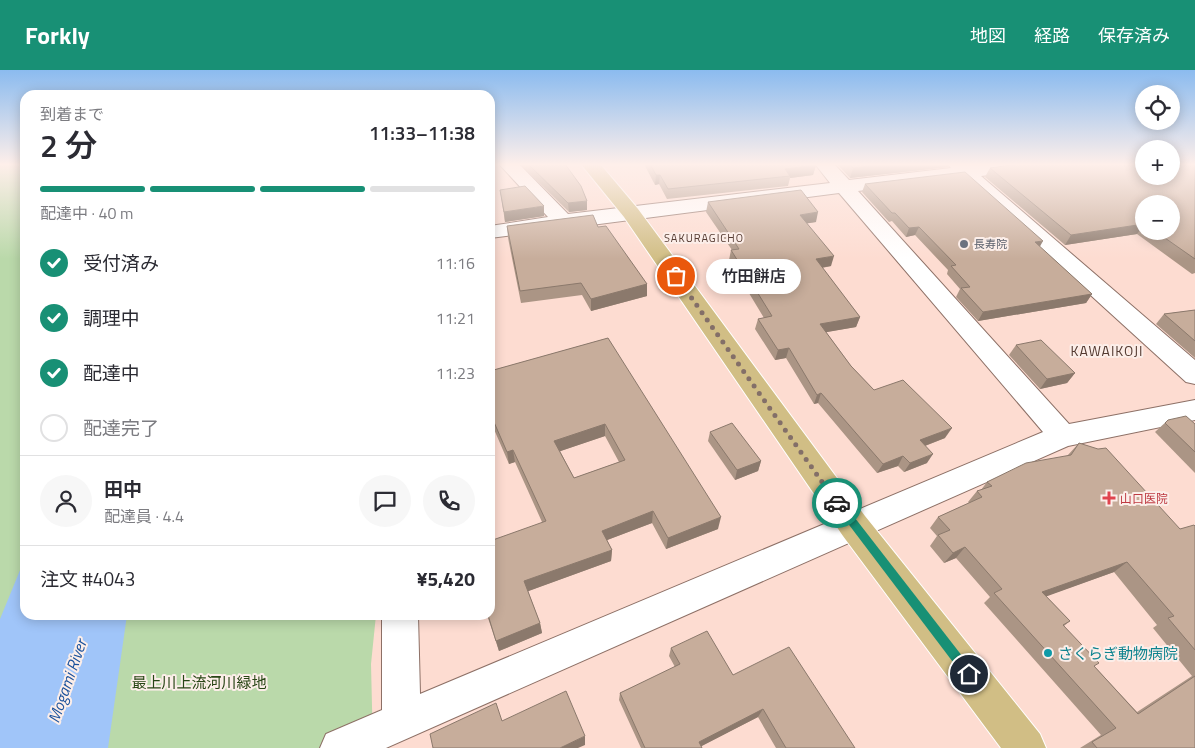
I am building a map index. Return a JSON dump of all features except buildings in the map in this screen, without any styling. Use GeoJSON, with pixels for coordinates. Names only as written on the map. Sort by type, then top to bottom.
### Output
{"type":"FeatureCollection","features":[{"type":"Feature","properties":{"kind":"main road"},"geometry":{"type":"LineString","coordinates":[[616,196],[631,213],[854,526],[1026,748]]}},
{"type":"Feature","properties":{"kind":"street"},"geometry":{"type":"LineString","coordinates":[[539,196],[563,220]]}},
{"type":"Feature","properties":{"kind":"street"},"geometry":{"type":"LineString","coordinates":[[495,231],[563,220],[767,196]]}},
{"type":"Feature","properties":{"kind":"street"},"geometry":{"type":"LineString","coordinates":[[851,196],[1063,436]]}},
{"type":"Feature","properties":{"kind":"street"},"geometry":{"type":"LineString","coordinates":[[993,196],[1195,375]]}},
{"type":"Feature","properties":{"kind":"street"},"geometry":{"type":"LineString","coordinates":[[340,748],[1063,436],[1195,410]]}},
{"type":"Feature","properties":{"kind":"street"},"geometry":{"type":"LineString","coordinates":[[400,620],[399,653],[402,722]]}},
{"type":"Feature","properties":{"kind":"green space","name":"最上川上流河川緑地"},"geometry":{"type":"Polygon","coordinates":[[[0,196],[20,196],[20,620],[375,620],[371,664],[373,748],[0,748],[0,196]]]}},
{"type":"Feature","properties":{"kind":"water","name":"Mogami River"},"geometry":{"type":"Polygon","coordinates":[[[20,570],[20,620],[126,620],[108,748],[0,748],[0,619],[20,570]]]}},
{"type":"Feature","properties":{"kind":"way so far"},"geometry":{"type":"LineString","coordinates":[[676,276],[837,503]]}},
{"type":"Feature","properties":{"kind":"place","name":"長寿院"},"geometry":{"type":"Point","coordinates":[964,244]}},
{"type":"Feature","properties":{"kind":"place","name":"竹田餅店"},"geometry":{"type":"Point","coordinates":[676,276]}},
{"type":"Feature","properties":{"kind":"place","name":"山口医院"},"geometry":{"type":"Point","coordinates":[1109,498]}},
{"type":"Feature","properties":{"kind":"place","name":"さくらぎ動物病院"},"geometry":{"type":"Point","coordinates":[1048,653]}},
{"type":"Feature","properties":{"kind":"district","name":"SAKURAGICHO"},"geometry":{"type":"Point","coordinates":[704,238]}},
{"type":"Feature","properties":{"kind":"district","name":"KAWAIKOJI"},"geometry":{"type":"Point","coordinates":[1107,350]}},
{"type":"Feature","properties":{"kind":"route"},"geometry":{"type":"LineString","coordinates":[[837,503],[969,674]]}}]}
